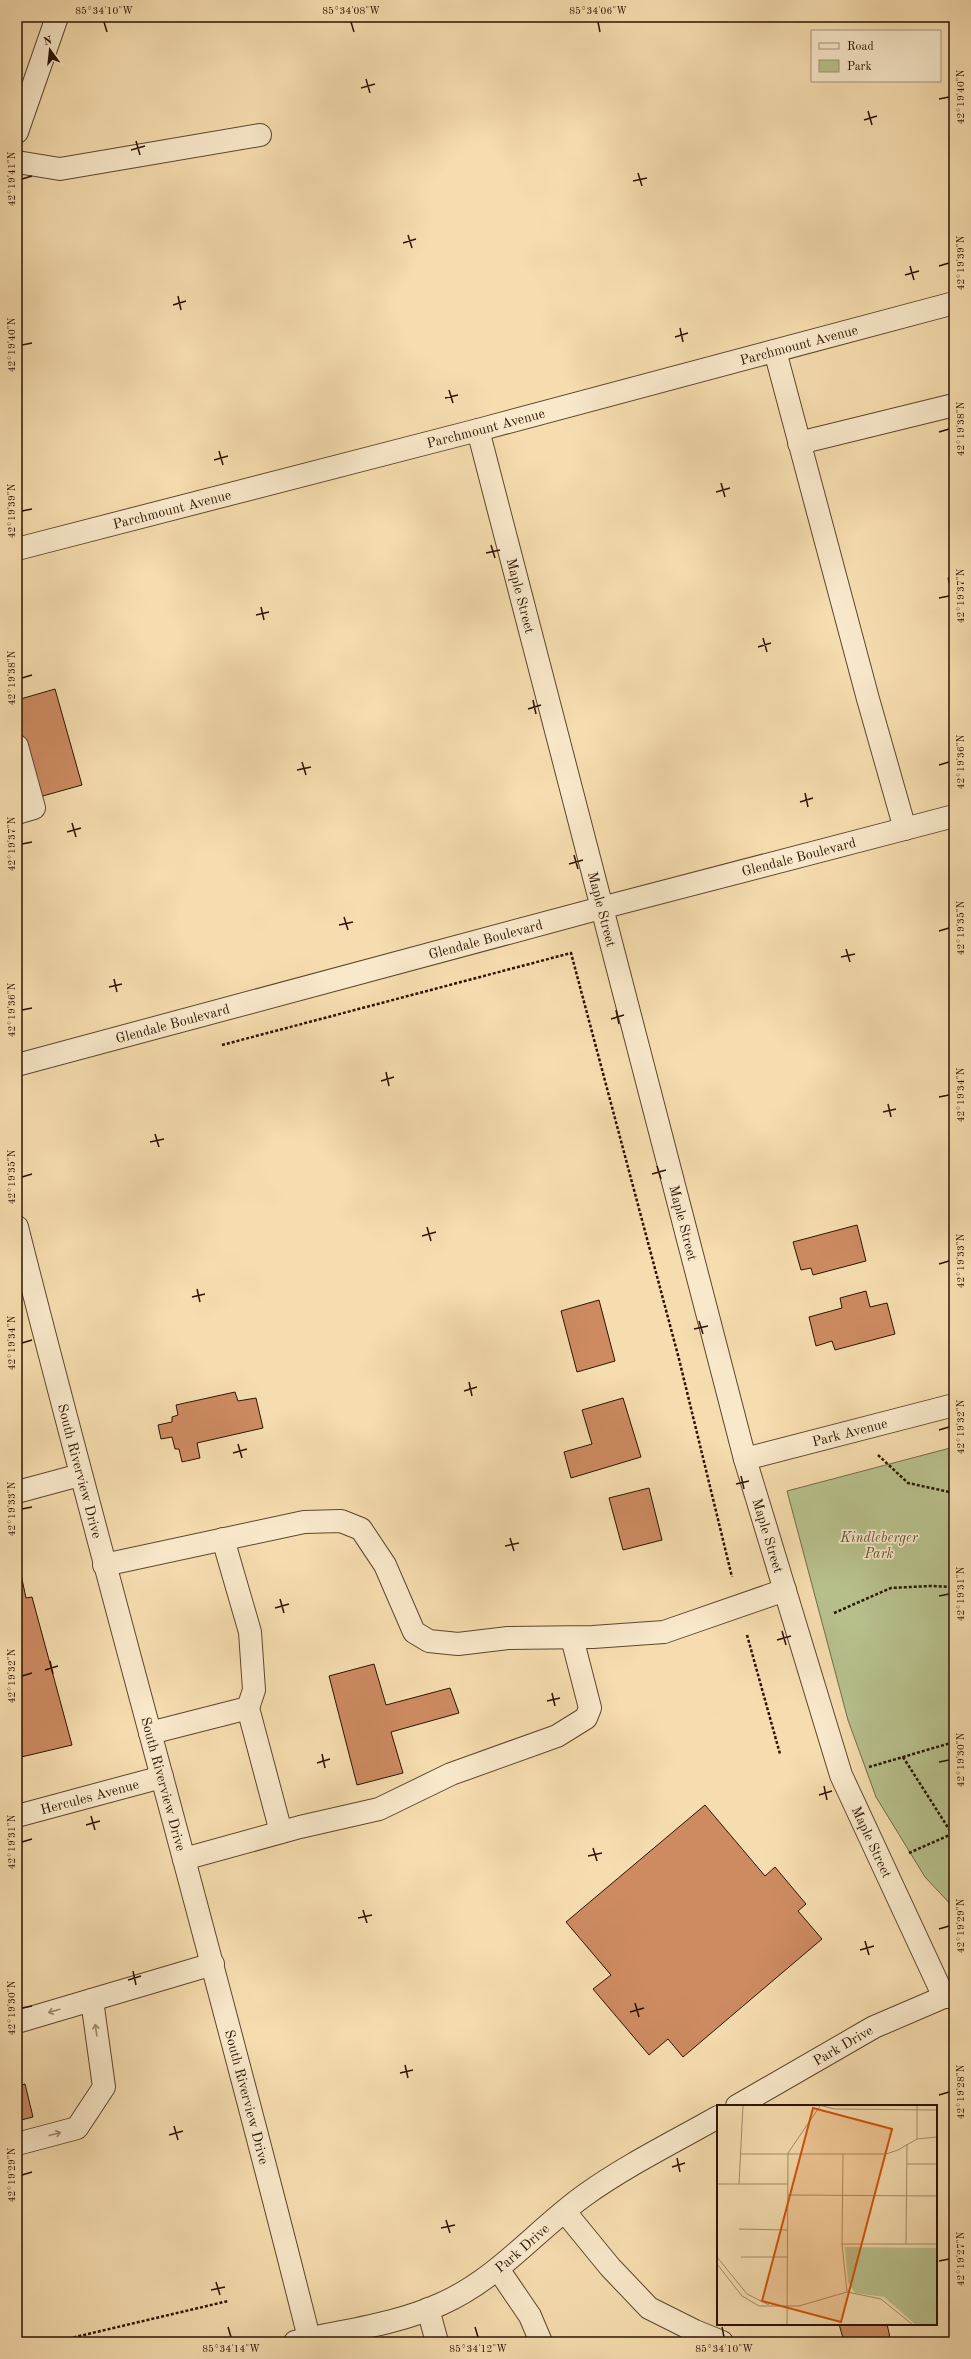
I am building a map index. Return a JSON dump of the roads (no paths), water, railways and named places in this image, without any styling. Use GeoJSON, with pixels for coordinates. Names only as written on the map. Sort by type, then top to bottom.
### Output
{"type":"FeatureCollection","features":[{"type":"Feature","properties":{"kind":"street"},"geometry":{"type":"LineString","coordinates":[[17,132],[57,17]]}},
{"type":"Feature","properties":{"kind":"street"},"geometry":{"type":"LineString","coordinates":[[17,162],[60,169],[260,135]]}},
{"type":"Feature","properties":{"kind":"street","name":"Parchmount Avenue"},"geometry":{"type":"LineString","coordinates":[[17,550],[478,430],[954,303]]}},
{"type":"Feature","properties":{"kind":"street"},"geometry":{"type":"LineString","coordinates":[[774,351],[868,699],[905,829]]}},
{"type":"Feature","properties":{"kind":"street"},"geometry":{"type":"LineString","coordinates":[[799,443],[954,405]]}},
{"type":"Feature","properties":{"kind":"street","name":"Maple Street"},"geometry":{"type":"LineString","coordinates":[[478,430],[745,1459],[842,1775],[883,1866],[949,1997]]}},
{"type":"Feature","properties":{"kind":"street"},"geometry":{"type":"LineString","coordinates":[[17,746],[34,808],[17,813]]}},
{"type":"Feature","properties":{"kind":"street","name":"Glendale Boulevard"},"geometry":{"type":"LineString","coordinates":[[17,1065],[601,908],[954,816]]}},
{"type":"Feature","properties":{"kind":"street","name":"South Riverview Drive"},"geometry":{"type":"LineString","coordinates":[[17,1227],[80,1475],[212,1964],[304,2341]]}},
{"type":"Feature","properties":{"kind":"street","name":"Park Avenue"},"geometry":{"type":"LineString","coordinates":[[745,1459],[954,1404]]}},
{"type":"Feature","properties":{"kind":"street"},"geometry":{"type":"LineString","coordinates":[[17,1492],[80,1475]]}},
{"type":"Feature","properties":{"kind":"street"},"geometry":{"type":"LineString","coordinates":[[104,1565],[304,1522],[341,1520],[361,1529],[385,1565],[414,1632],[429,1641],[458,1644],[508,1638],[572,1638],[664,1632],[785,1590]]}},
{"type":"Feature","properties":{"kind":"street"},"geometry":{"type":"LineString","coordinates":[[223,1539],[250,1632],[254,1690],[248,1708],[280,1832]]}},
{"type":"Feature","properties":{"kind":"street"},"geometry":{"type":"LineString","coordinates":[[184,1859],[280,1832],[379,1809],[451,1774],[557,1736],[586,1718],[590,1708],[572,1638]]}},
{"type":"Feature","properties":{"kind":"street"},"geometry":{"type":"LineString","coordinates":[[150,1733],[248,1708]]}},
{"type":"Feature","properties":{"kind":"street","name":"Hercules Avenue"},"geometry":{"type":"LineString","coordinates":[[17,1816],[162,1777]]}},
{"type":"Feature","properties":{"kind":"street"},"geometry":{"type":"LineString","coordinates":[[17,2022],[212,1964]]}},
{"type":"Feature","properties":{"kind":"street","name":"Park Drive"},"geometry":{"type":"LineString","coordinates":[[739,2105],[874,2027],[949,1997]]}},
{"type":"Feature","properties":{"kind":"street"},"geometry":{"type":"LineString","coordinates":[[17,2144],[76,2128],[104,2088],[92,2000]]}},
{"type":"Feature","properties":{"kind":"street","name":"Park Drive"},"geometry":{"type":"LineString","coordinates":[[304,2341],[409,2317],[474,2288],[584,2195],[717,2118]]}},
{"type":"Feature","properties":{"kind":"street"},"geometry":{"type":"LineString","coordinates":[[565,2212],[610,2267],[649,2308],[695,2331],[722,2342]]}},
{"type":"Feature","properties":{"kind":"street"},"geometry":{"type":"LineString","coordinates":[[498,2269],[530,2316],[541,2342]]}},
{"type":"Feature","properties":{"kind":"street"},"geometry":{"type":"LineString","coordinates":[[428,2309],[437,2342]]}},
{"type":"Feature","properties":{"kind":"park label","name":"Kindleberger Park"},"geometry":{"type":"Point","coordinates":[879,1546]}}]}
